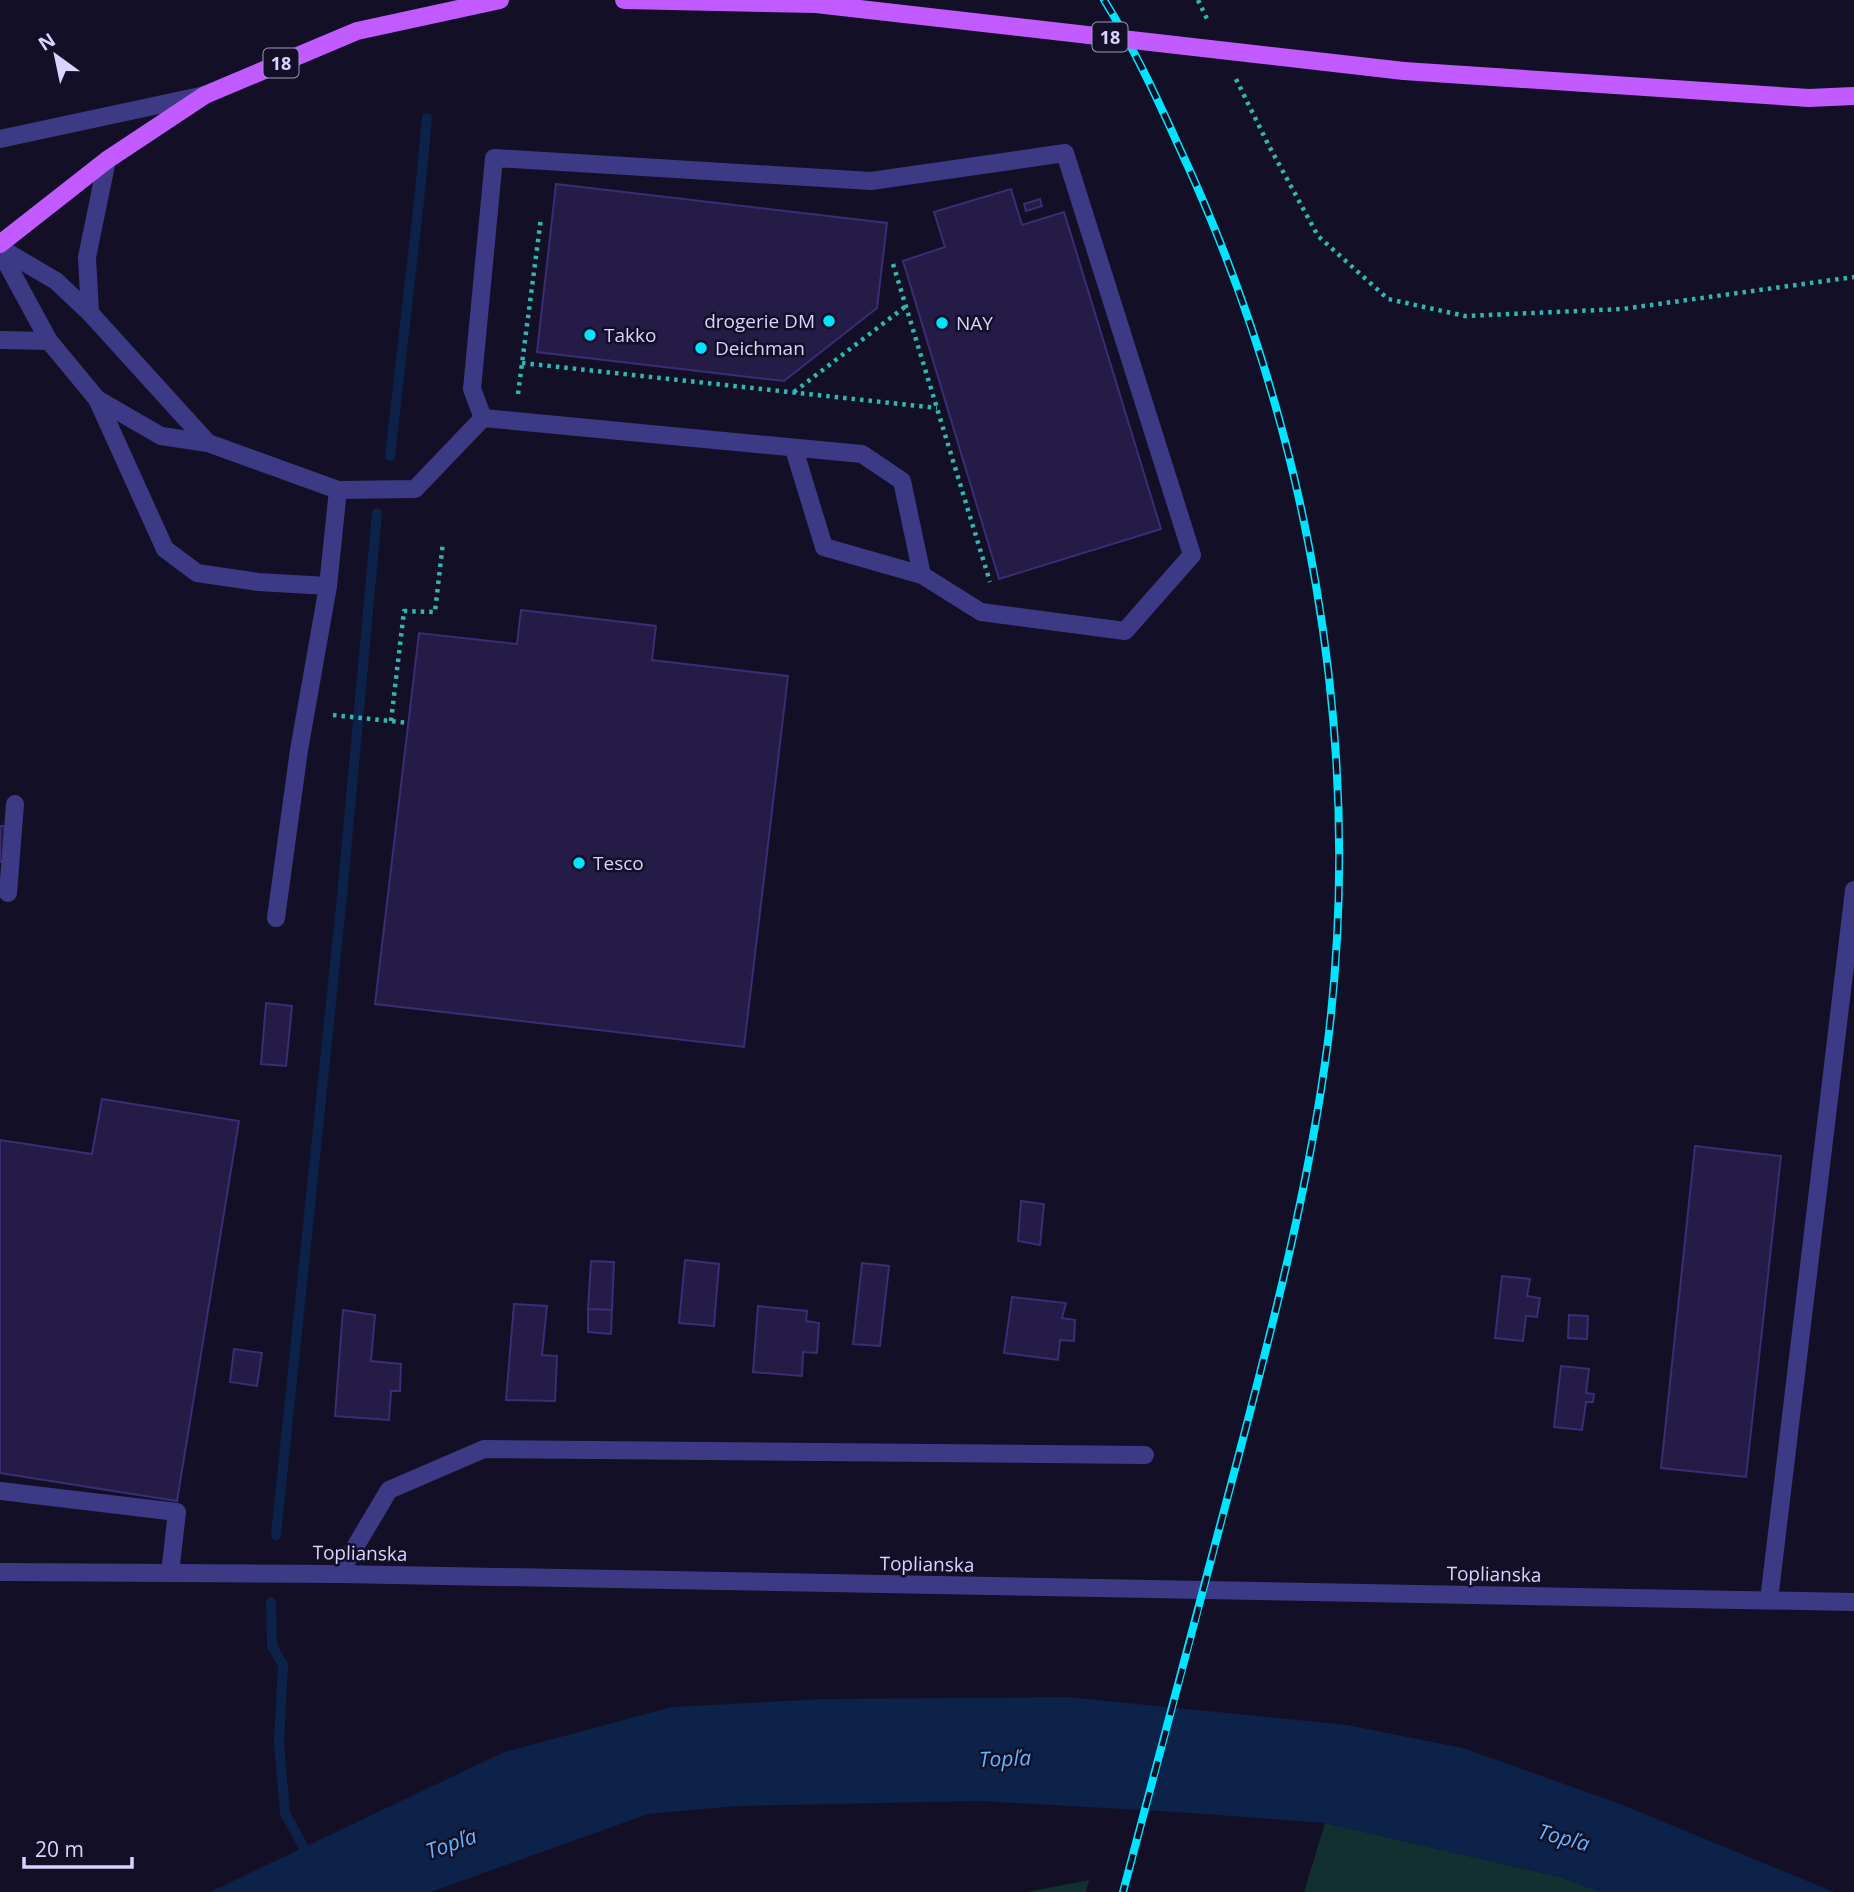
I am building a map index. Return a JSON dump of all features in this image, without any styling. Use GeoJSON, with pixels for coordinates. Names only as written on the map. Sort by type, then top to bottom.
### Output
{"type":"FeatureCollection","features":[{"type":"Feature","properties":{"kind":"main road","name":"18"},"geometry":{"type":"LineString","coordinates":[[0,248],[107,160],[205,95],[356,31],[500,0]]}},
{"type":"Feature","properties":{"kind":"main road","name":"18"},"geometry":{"type":"LineString","coordinates":[[624,0],[816,4],[1404,71],[1809,98],[1854,96]]}},
{"type":"Feature","properties":{"kind":"street"},"geometry":{"type":"LineString","coordinates":[[0,139],[205,95]]}},
{"type":"Feature","properties":{"kind":"street"},"geometry":{"type":"LineString","coordinates":[[483,418],[472,389],[494,158],[872,181],[1065,152],[1192,555],[1125,631],[981,612],[922,575],[824,547],[793,449]]}},
{"type":"Feature","properties":{"kind":"street"},"geometry":{"type":"LineString","coordinates":[[90,313],[87,257],[107,160]]}},
{"type":"Feature","properties":{"kind":"street"},"geometry":{"type":"LineString","coordinates":[[0,248],[56,281],[90,313],[208,443]]}},
{"type":"Feature","properties":{"kind":"street"},"geometry":{"type":"LineString","coordinates":[[0,248],[49,341],[97,399],[165,549],[197,573],[258,582],[328,586]]}},
{"type":"Feature","properties":{"kind":"street"},"geometry":{"type":"LineString","coordinates":[[0,340],[49,341]]}},
{"type":"Feature","properties":{"kind":"street"},"geometry":{"type":"LineString","coordinates":[[97,399],[161,436],[208,443],[338,490],[415,489],[483,418]]}},
{"type":"Feature","properties":{"kind":"street"},"geometry":{"type":"LineString","coordinates":[[483,418],[862,454],[902,481],[922,575]]}},
{"type":"Feature","properties":{"kind":"street"},"geometry":{"type":"LineString","coordinates":[[276,918],[299,750],[328,586],[338,490]]}},
{"type":"Feature","properties":{"kind":"street"},"geometry":{"type":"LineString","coordinates":[[8,893],[15,804]]}},
{"type":"Feature","properties":{"kind":"street"},"geometry":{"type":"LineString","coordinates":[[1769,1601],[1854,890]]}},
{"type":"Feature","properties":{"kind":"street"},"geometry":{"type":"LineString","coordinates":[[339,1574],[389,1490],[484,1449],[1145,1455]]}},
{"type":"Feature","properties":{"kind":"street"},"geometry":{"type":"LineString","coordinates":[[0,1491],[177,1512],[170,1573]]}},
{"type":"Feature","properties":{"kind":"street","name":"Toplianska"},"geometry":{"type":"LineString","coordinates":[[0,1572],[339,1574],[1854,1602]]}},
{"type":"Feature","properties":{"kind":"path"},"geometry":{"type":"LineString","coordinates":[[1198,0],[1210,24]]}},
{"type":"Feature","properties":{"kind":"path"},"geometry":{"type":"LineString","coordinates":[[1233,72],[1318,236],[1388,299],[1465,316],[1622,309],[1854,277]]}},
{"type":"Feature","properties":{"kind":"path"},"geometry":{"type":"LineString","coordinates":[[518,398],[541,218]]}},
{"type":"Feature","properties":{"kind":"path"},"geometry":{"type":"LineString","coordinates":[[893,264],[990,582]]}},
{"type":"Feature","properties":{"kind":"path"},"geometry":{"type":"LineString","coordinates":[[793,393],[906,306]]}},
{"type":"Feature","properties":{"kind":"path"},"geometry":{"type":"LineString","coordinates":[[522,363],[937,408]]}},
{"type":"Feature","properties":{"kind":"path"},"geometry":{"type":"LineString","coordinates":[[391,721],[404,611],[435,612],[443,542]]}},
{"type":"Feature","properties":{"kind":"path"},"geometry":{"type":"LineString","coordinates":[[338,716],[409,723]]}},
{"type":"Feature","properties":{"kind":"green space"},"geometry":{"type":"Polygon","coordinates":[[[1325,1823],[1560,1877],[1601,1892],[1304,1892],[1325,1823]]]}},
{"type":"Feature","properties":{"kind":"green space"},"geometry":{"type":"Polygon","coordinates":[[[1089,1880],[1086,1892],[1027,1892],[1089,1880]]]}},
{"type":"Feature","properties":{"kind":"water","name":"Topľa"},"geometry":{"type":"Polygon","coordinates":[[[1067,1697],[1347,1725],[1463,1748],[1620,1804],[1834,1892],[1601,1892],[1560,1877],[1325,1823],[980,1801],[737,1806],[648,1814],[431,1892],[210,1892],[504,1752],[672,1707],[825,1699],[1067,1697]]]}},
{"type":"Feature","properties":{"kind":"building"},"geometry":{"type":"Polygon","coordinates":[[[556,184],[887,223],[877,308],[784,381],[537,352],[556,184]]]}},
{"type":"Feature","properties":{"kind":"building"},"geometry":{"type":"Polygon","coordinates":[[[1011,189],[1022,225],[1064,212],[1161,529],[999,579],[903,261],[945,247],[934,212],[1011,189]]]}},
{"type":"Feature","properties":{"kind":"building"},"geometry":{"type":"Polygon","coordinates":[[[1040,199],[1042,206],[1026,211],[1024,204],[1040,199]]]}},
{"type":"Feature","properties":{"kind":"building","name":"Tesco"},"geometry":{"type":"Polygon","coordinates":[[[521,610],[656,626],[652,660],[788,676],[744,1047],[375,1004],[419,633],[517,644],[521,610]]]}},
{"type":"Feature","properties":{"kind":"building"},"geometry":{"type":"Polygon","coordinates":[[[0,826],[18,827],[16,863],[0,862],[0,826]]]}},
{"type":"Feature","properties":{"kind":"building"},"geometry":{"type":"Polygon","coordinates":[[[266,1003],[292,1006],[286,1066],[261,1064],[266,1003]]]}},
{"type":"Feature","properties":{"kind":"building"},"geometry":{"type":"Polygon","coordinates":[[[102,1099],[239,1121],[177,1501],[0,1473],[0,1140],[92,1154],[102,1099]]]}},
{"type":"Feature","properties":{"kind":"building"},"geometry":{"type":"Polygon","coordinates":[[[1695,1146],[1781,1156],[1746,1477],[1661,1468],[1695,1146]]]}},
{"type":"Feature","properties":{"kind":"building"},"geometry":{"type":"Polygon","coordinates":[[[1021,1201],[1044,1204],[1040,1245],[1018,1241],[1021,1201]]]}},
{"type":"Feature","properties":{"kind":"building"},"geometry":{"type":"Polygon","coordinates":[[[685,1260],[719,1264],[714,1326],[679,1323],[685,1260]]]}},
{"type":"Feature","properties":{"kind":"building"},"geometry":{"type":"Polygon","coordinates":[[[591,1261],[614,1262],[612,1310],[588,1309],[591,1261]]]}},
{"type":"Feature","properties":{"kind":"building"},"geometry":{"type":"Polygon","coordinates":[[[862,1263],[889,1266],[880,1346],[853,1344],[862,1263]]]}},
{"type":"Feature","properties":{"kind":"building"},"geometry":{"type":"Polygon","coordinates":[[[1502,1276],[1530,1279],[1527,1296],[1540,1298],[1537,1317],[1526,1316],[1523,1341],[1495,1338],[1502,1276]]]}},
{"type":"Feature","properties":{"kind":"building"},"geometry":{"type":"Polygon","coordinates":[[[1012,1297],[1066,1303],[1062,1318],[1075,1320],[1074,1341],[1060,1340],[1058,1360],[1004,1353],[1012,1297]]]}},
{"type":"Feature","properties":{"kind":"building"},"geometry":{"type":"Polygon","coordinates":[[[514,1304],[547,1306],[542,1355],[557,1356],[555,1401],[506,1400],[514,1304]]]}},
{"type":"Feature","properties":{"kind":"building"},"geometry":{"type":"Polygon","coordinates":[[[758,1306],[807,1311],[806,1321],[819,1323],[817,1353],[803,1352],[802,1376],[753,1372],[758,1306]]]}},
{"type":"Feature","properties":{"kind":"building"},"geometry":{"type":"Polygon","coordinates":[[[588,1309],[612,1310],[611,1334],[588,1332],[588,1309]]]}},
{"type":"Feature","properties":{"kind":"building"},"geometry":{"type":"Polygon","coordinates":[[[343,1310],[375,1315],[371,1361],[401,1364],[400,1391],[391,1391],[389,1420],[335,1416],[343,1310]]]}},
{"type":"Feature","properties":{"kind":"building"},"geometry":{"type":"Polygon","coordinates":[[[1569,1315],[1588,1316],[1587,1339],[1568,1338],[1569,1315]]]}},
{"type":"Feature","properties":{"kind":"building"},"geometry":{"type":"Polygon","coordinates":[[[234,1349],[262,1353],[257,1386],[230,1382],[234,1349]]]}},
{"type":"Feature","properties":{"kind":"building"},"geometry":{"type":"Polygon","coordinates":[[[1561,1366],[1589,1369],[1586,1393],[1594,1394],[1593,1402],[1586,1402],[1582,1430],[1554,1427],[1561,1366]]]}},
{"type":"Feature","properties":{"kind":"waterway"},"geometry":{"type":"LineString","coordinates":[[390,456],[427,118]]}},
{"type":"Feature","properties":{"kind":"waterway"},"geometry":{"type":"LineString","coordinates":[[276,1535],[342,896],[377,513]]}},
{"type":"Feature","properties":{"kind":"waterway"},"geometry":{"type":"LineString","coordinates":[[271,1602],[272,1646],[283,1665],[279,1743],[285,1813],[310,1859]]}},
{"type":"Feature","properties":{"kind":"railway"},"geometry":{"type":"LineString","coordinates":[[1104,0],[1154,92],[1180,149],[1225,254],[1262,362],[1293,472],[1316,584],[1331,698],[1338,812],[1338,927],[1328,1041],[1312,1145],[1252,1403],[1123,1892]]}},
{"type":"Feature","properties":{"kind":"place","name":"drogerie DM"},"geometry":{"type":"Point","coordinates":[829,321]}},
{"type":"Feature","properties":{"kind":"place","name":"NAY"},"geometry":{"type":"Point","coordinates":[942,323]}},
{"type":"Feature","properties":{"kind":"place","name":"Takko"},"geometry":{"type":"Point","coordinates":[590,335]}},
{"type":"Feature","properties":{"kind":"place","name":"Deichman"},"geometry":{"type":"Point","coordinates":[701,348]}},
{"type":"Feature","properties":{"kind":"place","name":"Tesco"},"geometry":{"type":"Point","coordinates":[579,863]}}]}
